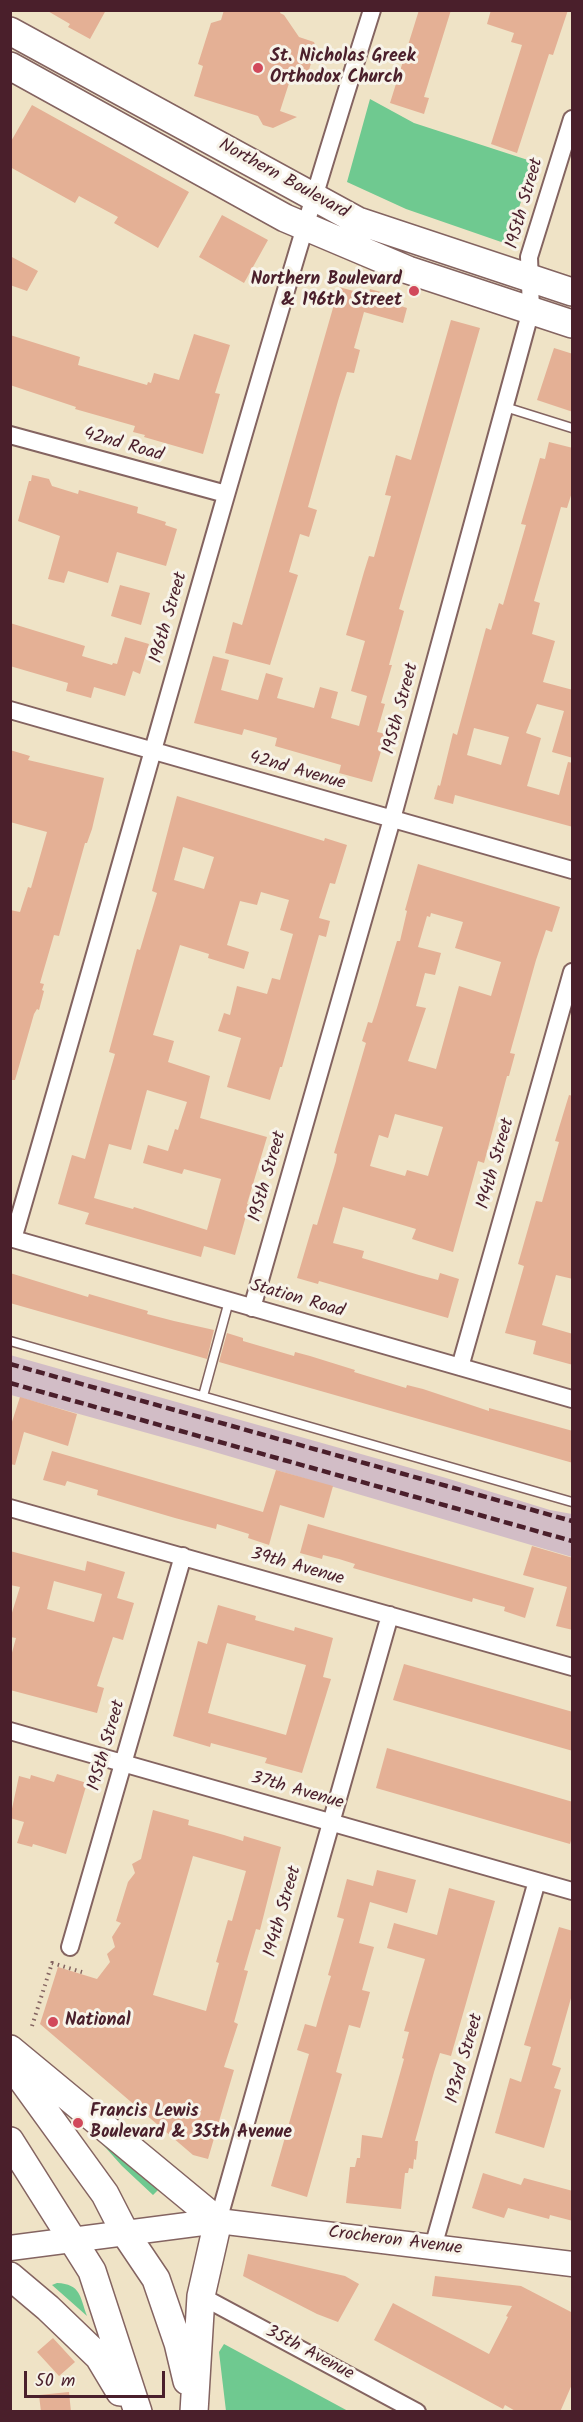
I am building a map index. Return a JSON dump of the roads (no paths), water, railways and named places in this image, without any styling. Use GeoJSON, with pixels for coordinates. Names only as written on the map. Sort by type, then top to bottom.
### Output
{"type":"FeatureCollection","features":[{"type":"Feature","properties":{"kind":"main road","name":"Northern Boulevard"},"geometry":{"type":"LineString","coordinates":[[10,31],[358,222],[573,292]]}},
{"type":"Feature","properties":{"kind":"main road","name":"Northern Boulevard"},"geometry":{"type":"LineString","coordinates":[[10,66],[295,222],[408,270],[573,324]]}},
{"type":"Feature","properties":{"kind":"main road"},"geometry":{"type":"LineString","coordinates":[[10,2049],[218,2221],[201,2296],[194,2412]]}},
{"type":"Feature","properties":{"kind":"main road"},"geometry":{"type":"LineString","coordinates":[[10,2063],[105,2194],[125,2233],[156,2279],[178,2343],[194,2412]]}},
{"type":"Feature","properties":{"kind":"main road"},"geometry":{"type":"LineString","coordinates":[[10,2141],[92,2271],[138,2412]]}},
{"type":"Feature","properties":{"kind":"main road"},"geometry":{"type":"LineString","coordinates":[[10,2276],[48,2307],[99,2357],[132,2412]]}},
{"type":"Feature","properties":{"kind":"street","name":"196th Street"},"geometry":{"type":"LineString","coordinates":[[12,1239],[226,494],[295,222],[313,196],[372,10]]}},
{"type":"Feature","properties":{"kind":"street","name":"195th Street"},"geometry":{"type":"LineString","coordinates":[[252,1308],[392,819],[505,407],[531,310],[529,257],[573,119]]}},
{"type":"Feature","properties":{"kind":"street","name":"42nd Road"},"geometry":{"type":"LineString","coordinates":[[10,435],[226,494]]}},
{"type":"Feature","properties":{"kind":"street","name":"42nd Avenue"},"geometry":{"type":"LineString","coordinates":[[10,710],[573,870]]}},
{"type":"Feature","properties":{"kind":"street","name":"194th Street"},"geometry":{"type":"LineString","coordinates":[[460,1367],[573,972]]}},
{"type":"Feature","properties":{"kind":"street","name":"Station Road"},"geometry":{"type":"LineString","coordinates":[[12,1239],[573,1399]]}},
{"type":"Feature","properties":{"kind":"street","name":"39th Avenue"},"geometry":{"type":"LineString","coordinates":[[10,1508],[573,1667]]}},
{"type":"Feature","properties":{"kind":"street","name":"195th Street"},"geometry":{"type":"LineString","coordinates":[[70,1947],[183,1556]]}},
{"type":"Feature","properties":{"kind":"street","name":"194th Street"},"geometry":{"type":"LineString","coordinates":[[218,2221],[390,1615]]}},
{"type":"Feature","properties":{"kind":"street","name":"37th Avenue"},"geometry":{"type":"LineString","coordinates":[[10,1731],[573,1891]]}},
{"type":"Feature","properties":{"kind":"street","name":"193rd Street"},"geometry":{"type":"LineString","coordinates":[[433,2247],[537,1881]]}},
{"type":"Feature","properties":{"kind":"street"},"geometry":{"type":"LineString","coordinates":[[10,2248],[218,2221]]}},
{"type":"Feature","properties":{"kind":"street","name":"Crocheron Avenue"},"geometry":{"type":"LineString","coordinates":[[218,2221],[573,2264]]}},
{"type":"Feature","properties":{"kind":"street","name":"35th Avenue"},"geometry":{"type":"LineString","coordinates":[[201,2296],[417,2412]]}},
{"type":"Feature","properties":{"kind":"lane"},"geometry":{"type":"LineString","coordinates":[[505,407],[573,428]]}},
{"type":"Feature","properties":{"kind":"lane"},"geometry":{"type":"LineString","coordinates":[[203,1396],[229,1301]]}},
{"type":"Feature","properties":{"kind":"lane"},"geometry":{"type":"LineString","coordinates":[[10,1341],[573,1502]]}},
{"type":"Feature","properties":{"kind":"railway"},"geometry":{"type":"LineString","coordinates":[[10,1364],[572,1521]]}},
{"type":"Feature","properties":{"kind":"railway"},"geometry":{"type":"LineString","coordinates":[[10,1383],[572,1541]]}},
{"type":"Feature","properties":{"kind":"place","name":"St. Nicholas Greek Orthodox Church"},"geometry":{"type":"Point","coordinates":[258,68]}},
{"type":"Feature","properties":{"kind":"place","name":"Northern Boulevard & 196th Street"},"geometry":{"type":"Point","coordinates":[414,291]}},
{"type":"Feature","properties":{"kind":"place","name":"National"},"geometry":{"type":"Point","coordinates":[53,2022]}},
{"type":"Feature","properties":{"kind":"place","name":"Francis Lewis Boulevard & 35th Avenue"},"geometry":{"type":"Point","coordinates":[78,2123]}}]}
